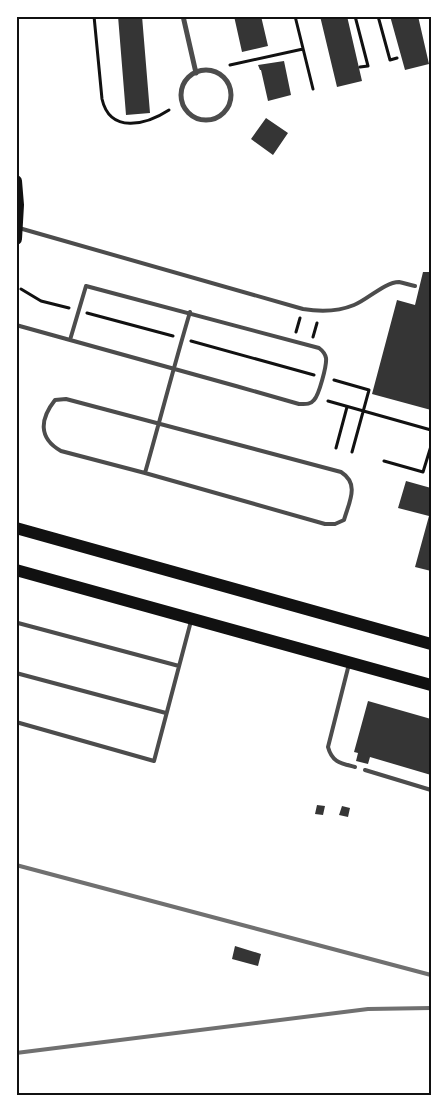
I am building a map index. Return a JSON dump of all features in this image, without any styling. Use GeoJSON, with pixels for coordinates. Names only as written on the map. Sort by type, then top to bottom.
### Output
{"type":"FeatureCollection","features":[{"type":"Feature","properties":{"kind":"main road"},"geometry":{"type":"LineString","coordinates":[[16,181],[17,233]]}},
{"type":"Feature","properties":{"kind":"main road"},"geometry":{"type":"LineString","coordinates":[[16,528],[431,644]]}},
{"type":"Feature","properties":{"kind":"main road"},"geometry":{"type":"LineString","coordinates":[[16,570],[431,685]]}},
{"type":"Feature","properties":{"kind":"street"},"geometry":{"type":"LineString","coordinates":[[182,16],[196,73]]}},
{"type":"Feature","properties":{"kind":"street"},"geometry":{"type":"LineString","coordinates":[[203,70],[218,73],[229,84],[231,100],[228,108],[217,118],[208,120],[192,116],[182,102],[184,85],[188,78],[196,73],[203,70]]}},
{"type":"Feature","properties":{"kind":"lane"},"geometry":{"type":"LineString","coordinates":[[17,233],[315,311],[334,311],[355,305],[392,283],[399,282],[415,286]]}},
{"type":"Feature","properties":{"kind":"lane"},"geometry":{"type":"LineString","coordinates":[[16,325],[299,404],[313,402],[326,364],[324,352],[319,348],[190,312],[86,286],[70,340]]}},
{"type":"Feature","properties":{"kind":"lane"},"geometry":{"type":"LineString","coordinates":[[145,473],[190,312]]}},
{"type":"Feature","properties":{"kind":"lane"},"geometry":{"type":"LineString","coordinates":[[66,399],[340,472],[348,477],[353,487],[344,520],[335,524],[325,524],[145,473],[61,451],[51,445],[45,437],[44,428],[47,410],[55,400],[66,399]]}},
{"type":"Feature","properties":{"kind":"lane"},"geometry":{"type":"LineString","coordinates":[[16,722],[154,761],[191,619]]}},
{"type":"Feature","properties":{"kind":"lane"},"geometry":{"type":"LineString","coordinates":[[17,625],[179,666]]}},
{"type":"Feature","properties":{"kind":"lane"},"geometry":{"type":"LineString","coordinates":[[350,662],[328,747],[330,756],[340,763],[355,767]]}},
{"type":"Feature","properties":{"kind":"lane"},"geometry":{"type":"LineString","coordinates":[[16,673],[166,713]]}},
{"type":"Feature","properties":{"kind":"lane"},"geometry":{"type":"LineString","coordinates":[[365,770],[431,790]]}},
{"type":"Feature","properties":{"kind":"path"},"geometry":{"type":"LineString","coordinates":[[94,16],[104,110],[110,116],[126,124],[141,123],[154,119],[169,110]]}},
{"type":"Feature","properties":{"kind":"path"},"geometry":{"type":"LineString","coordinates":[[295,16],[313,89]]}},
{"type":"Feature","properties":{"kind":"path"},"geometry":{"type":"LineString","coordinates":[[355,16],[368,66],[360,67]]}},
{"type":"Feature","properties":{"kind":"path"},"geometry":{"type":"LineString","coordinates":[[378,16],[390,60],[398,58]]}},
{"type":"Feature","properties":{"kind":"path"},"geometry":{"type":"LineString","coordinates":[[230,65],[303,49]]}},
{"type":"Feature","properties":{"kind":"path"},"geometry":{"type":"LineString","coordinates":[[21,288],[41,300],[69,308]]}},
{"type":"Feature","properties":{"kind":"path"},"geometry":{"type":"LineString","coordinates":[[87,312],[173,336]]}},
{"type":"Feature","properties":{"kind":"path"},"geometry":{"type":"LineString","coordinates":[[296,332],[300,318]]}},
{"type":"Feature","properties":{"kind":"path"},"geometry":{"type":"LineString","coordinates":[[314,337],[317,323]]}},
{"type":"Feature","properties":{"kind":"path"},"geometry":{"type":"LineString","coordinates":[[191,341],[314,375]]}},
{"type":"Feature","properties":{"kind":"path"},"geometry":{"type":"LineString","coordinates":[[334,380],[369,390],[352,452]]}},
{"type":"Feature","properties":{"kind":"path"},"geometry":{"type":"LineString","coordinates":[[328,402],[431,430]]}},
{"type":"Feature","properties":{"kind":"path"},"geometry":{"type":"LineString","coordinates":[[336,448],[348,407]]}},
{"type":"Feature","properties":{"kind":"path"},"geometry":{"type":"LineString","coordinates":[[384,461],[423,472],[431,446]]}},
{"type":"Feature","properties":{"kind":"building"},"geometry":{"type":"Polygon","coordinates":[[[118,16],[142,16],[150,113],[126,115],[118,16]]]}},
{"type":"Feature","properties":{"kind":"building"},"geometry":{"type":"Polygon","coordinates":[[[234,16],[261,16],[268,46],[242,52],[234,16]]]}},
{"type":"Feature","properties":{"kind":"building"},"geometry":{"type":"Polygon","coordinates":[[[320,16],[347,16],[362,81],[337,87],[320,16]]]}},
{"type":"Feature","properties":{"kind":"building"},"geometry":{"type":"Polygon","coordinates":[[[390,16],[418,16],[429,64],[405,70],[390,16]]]}},
{"type":"Feature","properties":{"kind":"building"},"geometry":{"type":"Polygon","coordinates":[[[284,61],[291,95],[268,101],[261,70],[258,65],[284,61]]]}},
{"type":"Feature","properties":{"kind":"building"},"geometry":{"type":"Polygon","coordinates":[[[266,118],[288,133],[273,155],[251,139],[266,118]]]}},
{"type":"Feature","properties":{"kind":"building"},"geometry":{"type":"Polygon","coordinates":[[[423,272],[431,272],[431,410],[372,394],[397,300],[415,305],[423,272]]]}},
{"type":"Feature","properties":{"kind":"building"},"geometry":{"type":"Polygon","coordinates":[[[406,481],[431,488],[431,571],[415,567],[429,516],[398,508],[406,481]]]}},
{"type":"Feature","properties":{"kind":"building"},"geometry":{"type":"Polygon","coordinates":[[[368,701],[431,719],[431,775],[370,757],[368,764],[356,761],[358,753],[354,752],[368,701]]]}},
{"type":"Feature","properties":{"kind":"building"},"geometry":{"type":"Polygon","coordinates":[[[317,805],[325,806],[323,815],[315,814],[317,805]]]}},
{"type":"Feature","properties":{"kind":"building"},"geometry":{"type":"Polygon","coordinates":[[[342,806],[350,808],[348,817],[339,815],[342,806]]]}},
{"type":"Feature","properties":{"kind":"building"},"geometry":{"type":"Polygon","coordinates":[[[235,946],[261,954],[258,966],[232,959],[235,946]]]}},
{"type":"Feature","properties":{"kind":"railway"},"geometry":{"type":"LineString","coordinates":[[16,865],[431,975]]}},
{"type":"Feature","properties":{"kind":"railway"},"geometry":{"type":"LineString","coordinates":[[16,1053],[368,1009],[431,1008]]}}]}
